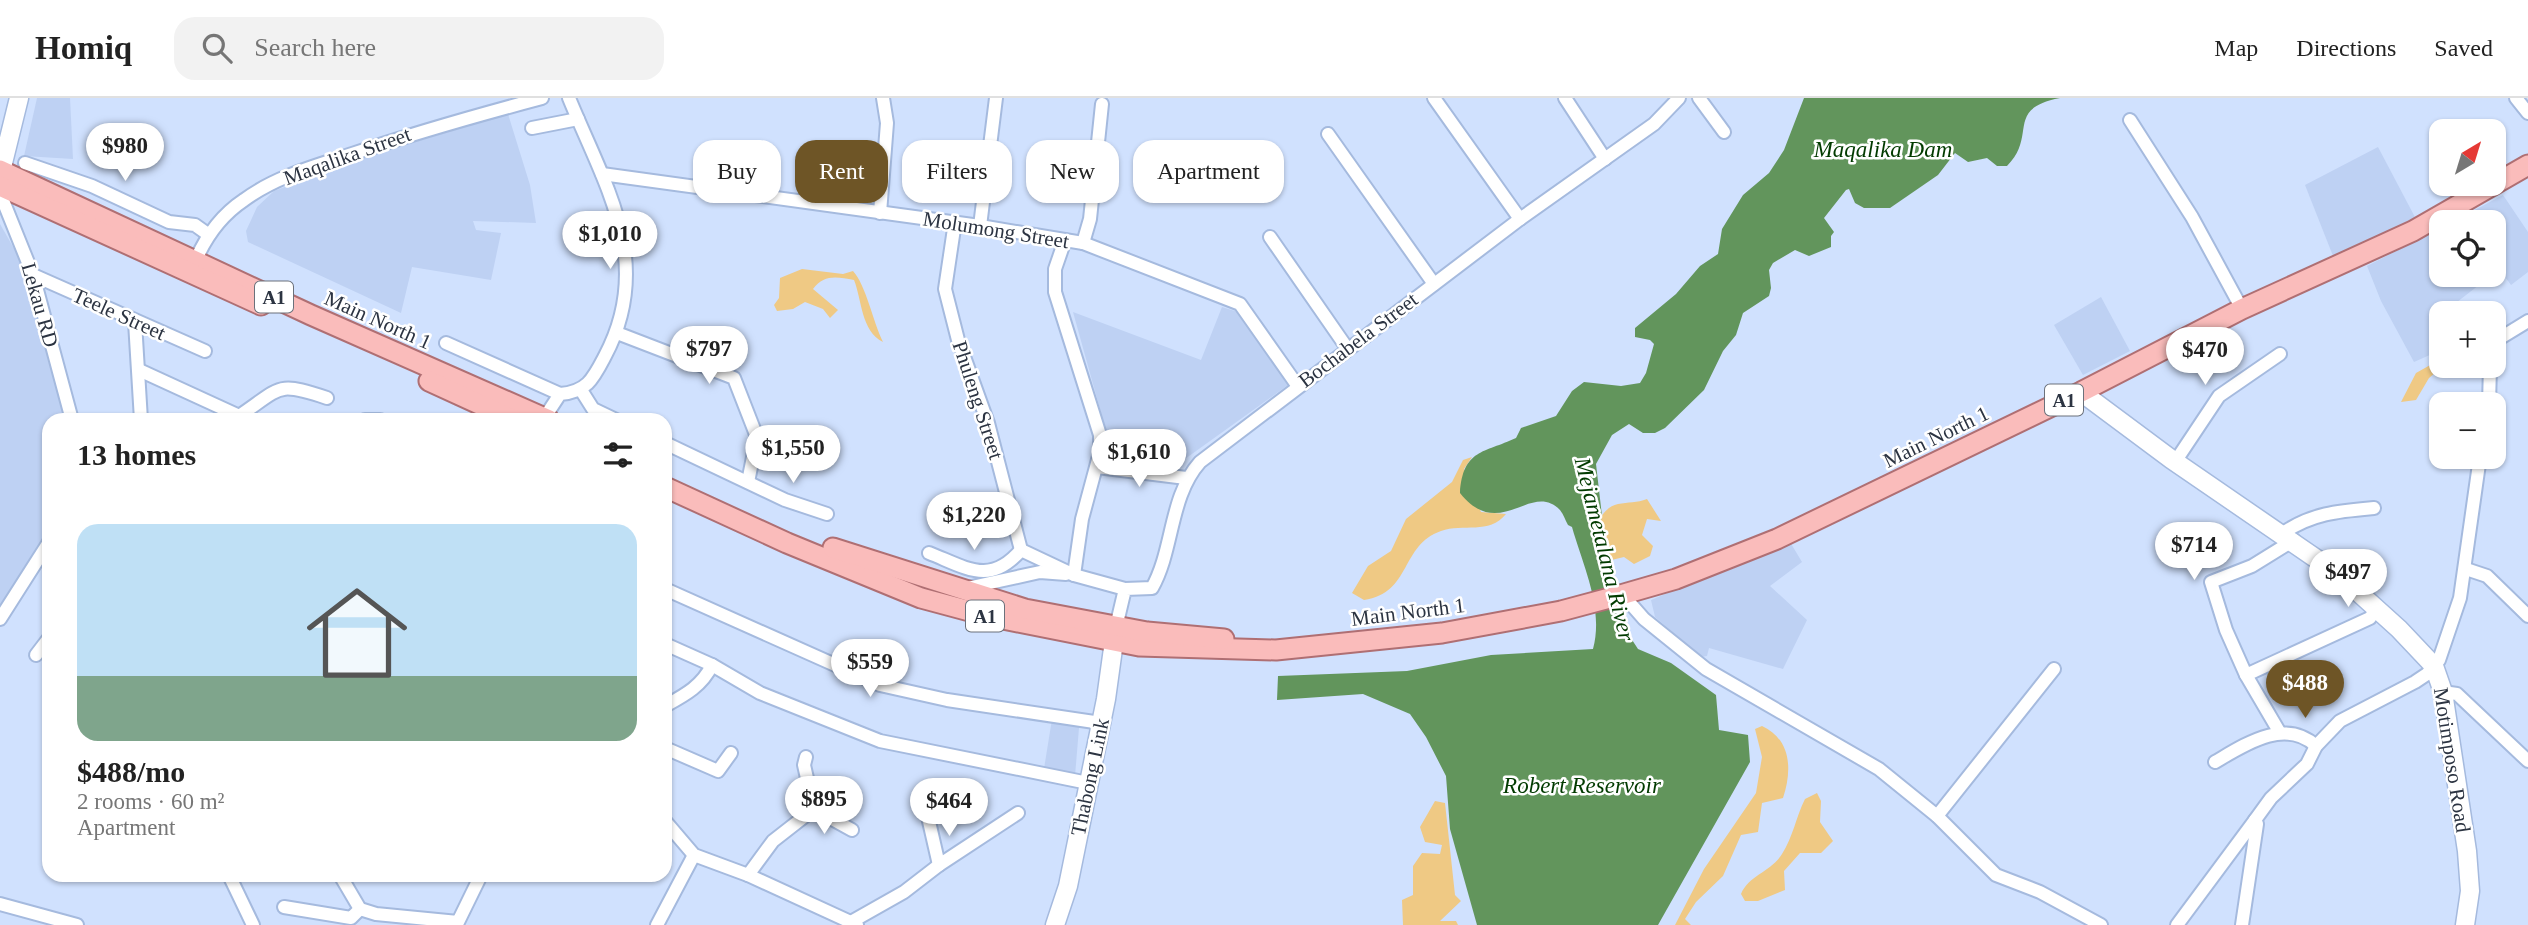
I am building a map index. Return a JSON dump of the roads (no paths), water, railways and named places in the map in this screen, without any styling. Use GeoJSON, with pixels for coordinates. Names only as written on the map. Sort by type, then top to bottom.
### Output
{"type":"FeatureCollection","features":[{"type":"Feature","properties":{"kind":"main road","name":"Main North 1"},"geometry":{"type":"LineString","coordinates":[[672,490],[787,543],[921,598],[988,617],[1115,634],[1197,650],[1276,650],[1442,633],[1620,595],[1676,579],[1777,539],[2081,392],[2242,309],[2413,231],[2526,170]]}},
{"type":"Feature","properties":{"kind":"main road","name":"Main North 1"},"geometry":{"type":"LineString","coordinates":[[0,175],[499,413]]}},
{"type":"Feature","properties":{"kind":"main road","name":"Main North 1"},"geometry":{"type":"LineString","coordinates":[[193,266],[532,413]]}},
{"type":"Feature","properties":{"kind":"main road","name":"Main North 1"},"geometry":{"type":"LineString","coordinates":[[672,476],[832,548],[1025,609],[1115,634]]}},
{"type":"Feature","properties":{"kind":"street"},"geometry":{"type":"LineString","coordinates":[[0,175],[19,98]]}},
{"type":"Feature","properties":{"kind":"street","name":"Maqalika Street"},"geometry":{"type":"LineString","coordinates":[[193,266],[209,235],[242,201],[294,174],[409,133],[542,98]]}},
{"type":"Feature","properties":{"kind":"street"},"geometry":{"type":"LineString","coordinates":[[446,343],[560,394],[581,390],[590,384],[617,333],[628,263],[626,247],[602,174],[569,98]]}},
{"type":"Feature","properties":{"kind":"street"},"geometry":{"type":"LineString","coordinates":[[880,213],[887,123],[884,98]]}},
{"type":"Feature","properties":{"kind":"street"},"geometry":{"type":"LineString","coordinates":[[980,226],[996,98]]}},
{"type":"Feature","properties":{"kind":"street"},"geometry":{"type":"LineString","coordinates":[[1434,98],[1520,219]]}},
{"type":"Feature","properties":{"kind":"street"},"geometry":{"type":"LineString","coordinates":[[1565,98],[1605,159]]}},
{"type":"Feature","properties":{"kind":"street","name":"Bochabela Street"},"geometry":{"type":"LineString","coordinates":[[1125,589],[1152,588],[1164,566],[1169,532],[1186,478],[1200,462],[1297,385],[1520,219],[1654,124],[1679,98]]}},
{"type":"Feature","properties":{"kind":"street"},"geometry":{"type":"LineString","coordinates":[[1699,98],[1724,132]]}},
{"type":"Feature","properties":{"kind":"street"},"geometry":{"type":"LineString","coordinates":[[2516,98],[2528,113]]}},
{"type":"Feature","properties":{"kind":"street"},"geometry":{"type":"LineString","coordinates":[[1083,243],[1090,219],[1102,104]]}},
{"type":"Feature","properties":{"kind":"street"},"geometry":{"type":"LineString","coordinates":[[532,128],[578,119]]}},
{"type":"Feature","properties":{"kind":"street"},"geometry":{"type":"LineString","coordinates":[[2130,120],[2192,217],[2242,309]]}},
{"type":"Feature","properties":{"kind":"street"},"geometry":{"type":"LineString","coordinates":[[1328,134],[1434,284]]}},
{"type":"Feature","properties":{"kind":"street"},"geometry":{"type":"LineString","coordinates":[[25,163],[92,186],[169,222],[195,225],[209,235]]}},
{"type":"Feature","properties":{"kind":"street","name":"Molumong Street"},"geometry":{"type":"LineString","coordinates":[[602,174],[955,222],[1083,243],[1240,304],[1297,385]]}},
{"type":"Feature","properties":{"kind":"street","name":"Lekau RD"},"geometry":{"type":"LineString","coordinates":[[0,193],[33,275],[70,413]]}},
{"type":"Feature","properties":{"kind":"street","name":"Phuleng Street"},"geometry":{"type":"LineString","coordinates":[[955,222],[945,289],[958,341],[988,423],[1021,550]]}},
{"type":"Feature","properties":{"kind":"street"},"geometry":{"type":"LineString","coordinates":[[1270,237],[1347,348]]}},
{"type":"Feature","properties":{"kind":"street"},"geometry":{"type":"LineString","coordinates":[[1065,240],[1053,282],[1100,435],[1097,467],[1082,519],[1074,575]]}},
{"type":"Feature","properties":{"kind":"street","name":"Teele Street"},"geometry":{"type":"LineString","coordinates":[[33,275],[205,351]]}},
{"type":"Feature","properties":{"kind":"street"},"geometry":{"type":"LineString","coordinates":[[2506,334],[2528,321]]}},
{"type":"Feature","properties":{"kind":"street"},"geometry":{"type":"LineString","coordinates":[[135,322],[141,413]]}},
{"type":"Feature","properties":{"kind":"street"},"geometry":{"type":"LineString","coordinates":[[617,333],[734,378],[757,437],[748,482]]}},
{"type":"Feature","properties":{"kind":"street"},"geometry":{"type":"LineString","coordinates":[[2175,462],[2219,396],[2280,354]]}},
{"type":"Feature","properties":{"kind":"street"},"geometry":{"type":"LineString","coordinates":[[139,370],[233,413]]}},
{"type":"Feature","properties":{"kind":"street"},"geometry":{"type":"LineString","coordinates":[[250,413],[280,388],[292,386],[327,398]]}},
{"type":"Feature","properties":{"kind":"street"},"geometry":{"type":"LineString","coordinates":[[581,390],[593,409],[601,413]]}},
{"type":"Feature","properties":{"kind":"street","name":"Motimposo Road"},"geometry":{"type":"LineString","coordinates":[[2081,392],[2175,462],[2337,573],[2434,666],[2443,692],[2467,851],[2470,891],[2465,925]]}},
{"type":"Feature","properties":{"kind":"street"},"geometry":{"type":"LineString","coordinates":[[549,413],[560,394]]}},
{"type":"Feature","properties":{"kind":"street"},"geometry":{"type":"LineString","coordinates":[[672,446],[748,482],[827,514]]}},
{"type":"Feature","properties":{"kind":"street"},"geometry":{"type":"LineString","coordinates":[[1097,467],[1186,478]]}},
{"type":"Feature","properties":{"kind":"street"},"geometry":{"type":"LineString","coordinates":[[2177,925],[2271,799],[2307,764],[2316,746],[2340,721],[2415,682],[2434,666],[2445,649],[2466,569],[2478,469]]}},
{"type":"Feature","properties":{"kind":"street"},"geometry":{"type":"LineString","coordinates":[[2280,733],[2246,675],[2226,630],[2210,582],[2252,566],[2288,537],[2301,521],[2326,512],[2374,508]]}},
{"type":"Feature","properties":{"kind":"street"},"geometry":{"type":"LineString","coordinates":[[929,553],[984,573],[1004,568],[1021,550],[1074,575],[1125,589],[1115,634]]}},
{"type":"Feature","properties":{"kind":"street"},"geometry":{"type":"LineString","coordinates":[[0,619],[42,553]]}},
{"type":"Feature","properties":{"kind":"street"},"geometry":{"type":"LineString","coordinates":[[2466,569],[2487,576],[2528,616]]}},
{"type":"Feature","properties":{"kind":"street"},"geometry":{"type":"LineString","coordinates":[[960,589],[1040,572],[1074,575]]}},
{"type":"Feature","properties":{"kind":"street"},"geometry":{"type":"LineString","coordinates":[[672,592],[880,685],[947,700],[1101,723]]}},
{"type":"Feature","properties":{"kind":"street"},"geometry":{"type":"LineString","coordinates":[[1620,595],[1644,619],[1706,669],[1841,744],[1879,769],[1937,816],[1996,875],[2040,892],[2101,925]]}},
{"type":"Feature","properties":{"kind":"street"},"geometry":{"type":"LineString","coordinates":[[2246,675],[2370,618],[2376,609]]}},
{"type":"Feature","properties":{"kind":"street","name":"Thabong Link"},"geometry":{"type":"LineString","coordinates":[[1055,925],[1068,886],[1101,723],[1115,634]]}},
{"type":"Feature","properties":{"kind":"street"},"geometry":{"type":"LineString","coordinates":[[36,655],[42,647]]}},
{"type":"Feature","properties":{"kind":"street"},"geometry":{"type":"LineString","coordinates":[[672,647],[712,665],[760,693],[880,741],[1088,783]]}},
{"type":"Feature","properties":{"kind":"street"},"geometry":{"type":"LineString","coordinates":[[672,702],[693,690],[706,678],[712,665]]}},
{"type":"Feature","properties":{"kind":"street"},"geometry":{"type":"LineString","coordinates":[[1937,816],[2054,669]]}},
{"type":"Feature","properties":{"kind":"street"},"geometry":{"type":"LineString","coordinates":[[2443,692],[2457,694],[2524,754]]}},
{"type":"Feature","properties":{"kind":"street"},"geometry":{"type":"LineString","coordinates":[[2215,762],[2252,741],[2280,733],[2308,738],[2316,746]]}},
{"type":"Feature","properties":{"kind":"street"},"geometry":{"type":"LineString","coordinates":[[672,751],[718,771],[732,753]]}},
{"type":"Feature","properties":{"kind":"street"},"geometry":{"type":"LineString","coordinates":[[806,757],[804,765],[814,809],[852,830]]}},
{"type":"Feature","properties":{"kind":"street"},"geometry":{"type":"LineString","coordinates":[[748,875],[773,841],[814,809]]}},
{"type":"Feature","properties":{"kind":"street"},"geometry":{"type":"LineString","coordinates":[[672,829],[694,855],[748,875],[854,923],[904,892],[939,865],[1018,813]]}},
{"type":"Feature","properties":{"kind":"street"},"geometry":{"type":"LineString","coordinates":[[928,817],[939,865]]}},
{"type":"Feature","properties":{"kind":"street"},"geometry":{"type":"LineString","coordinates":[[2242,925],[2257,824],[2255,820]]}},
{"type":"Feature","properties":{"kind":"street"},"geometry":{"type":"LineString","coordinates":[[657,925],[694,855]]}},
{"type":"Feature","properties":{"kind":"street"},"geometry":{"type":"LineString","coordinates":[[232,882],[253,925]]}},
{"type":"Feature","properties":{"kind":"street"},"geometry":{"type":"LineString","coordinates":[[344,882],[360,909],[376,914],[459,924],[478,882]]}},
{"type":"Feature","properties":{"kind":"street"},"geometry":{"type":"LineString","coordinates":[[0,904],[77,925]]}},
{"type":"Feature","properties":{"kind":"street"},"geometry":{"type":"LineString","coordinates":[[284,906],[351,918],[360,909]]}},
{"type":"Feature","properties":{"kind":"water"},"geometry":{"type":"Polygon","coordinates":[[[1804,98],[2060,98],[2032,109],[2024,124],[2016,155],[2007,166],[1997,166],[1987,158],[1968,162],[1955,153],[1938,175],[1890,208],[1864,208],[1855,203],[1849,189],[1846,190],[1824,218],[1834,232],[1831,236],[1831,247],[1809,256],[1795,250],[1773,263],[1769,270],[1769,296],[1743,313],[1736,335],[1723,351],[1704,390],[1665,428],[1655,433],[1643,433],[1629,424],[1612,435],[1596,464],[1602,516],[1594,548],[1619,620],[1638,649],[1671,663],[1716,695],[1719,730],[1748,735],[1750,762],[1658,925],[1477,925],[1450,829],[1446,776],[1426,737],[1410,714],[1363,694],[1277,700],[1278,676],[1407,671],[1491,655],[1593,649],[1596,634],[1594,603],[1572,527],[1568,525],[1560,510],[1549,503],[1538,502],[1488,513],[1475,507],[1460,493],[1466,468],[1471,460],[1485,450],[1516,438],[1521,428],[1556,416],[1572,391],[1584,382],[1621,386],[1640,383],[1646,373],[1654,344],[1650,340],[1635,337],[1635,328],[1676,294],[1700,266],[1718,254],[1722,229],[1743,195],[1769,173],[1784,150],[1804,98]]]}},
{"type":"Feature","properties":{"kind":"water label","name":"Maqalika Dam"},"geometry":{"type":"Point","coordinates":[1883,149]}},
{"type":"Feature","properties":{"kind":"water label","name":"Mejametalana River"},"geometry":{"type":"Point","coordinates":[1605,549]}},
{"type":"Feature","properties":{"kind":"water label","name":"Robert Reservoir"},"geometry":{"type":"Point","coordinates":[1582,785]}}]}
